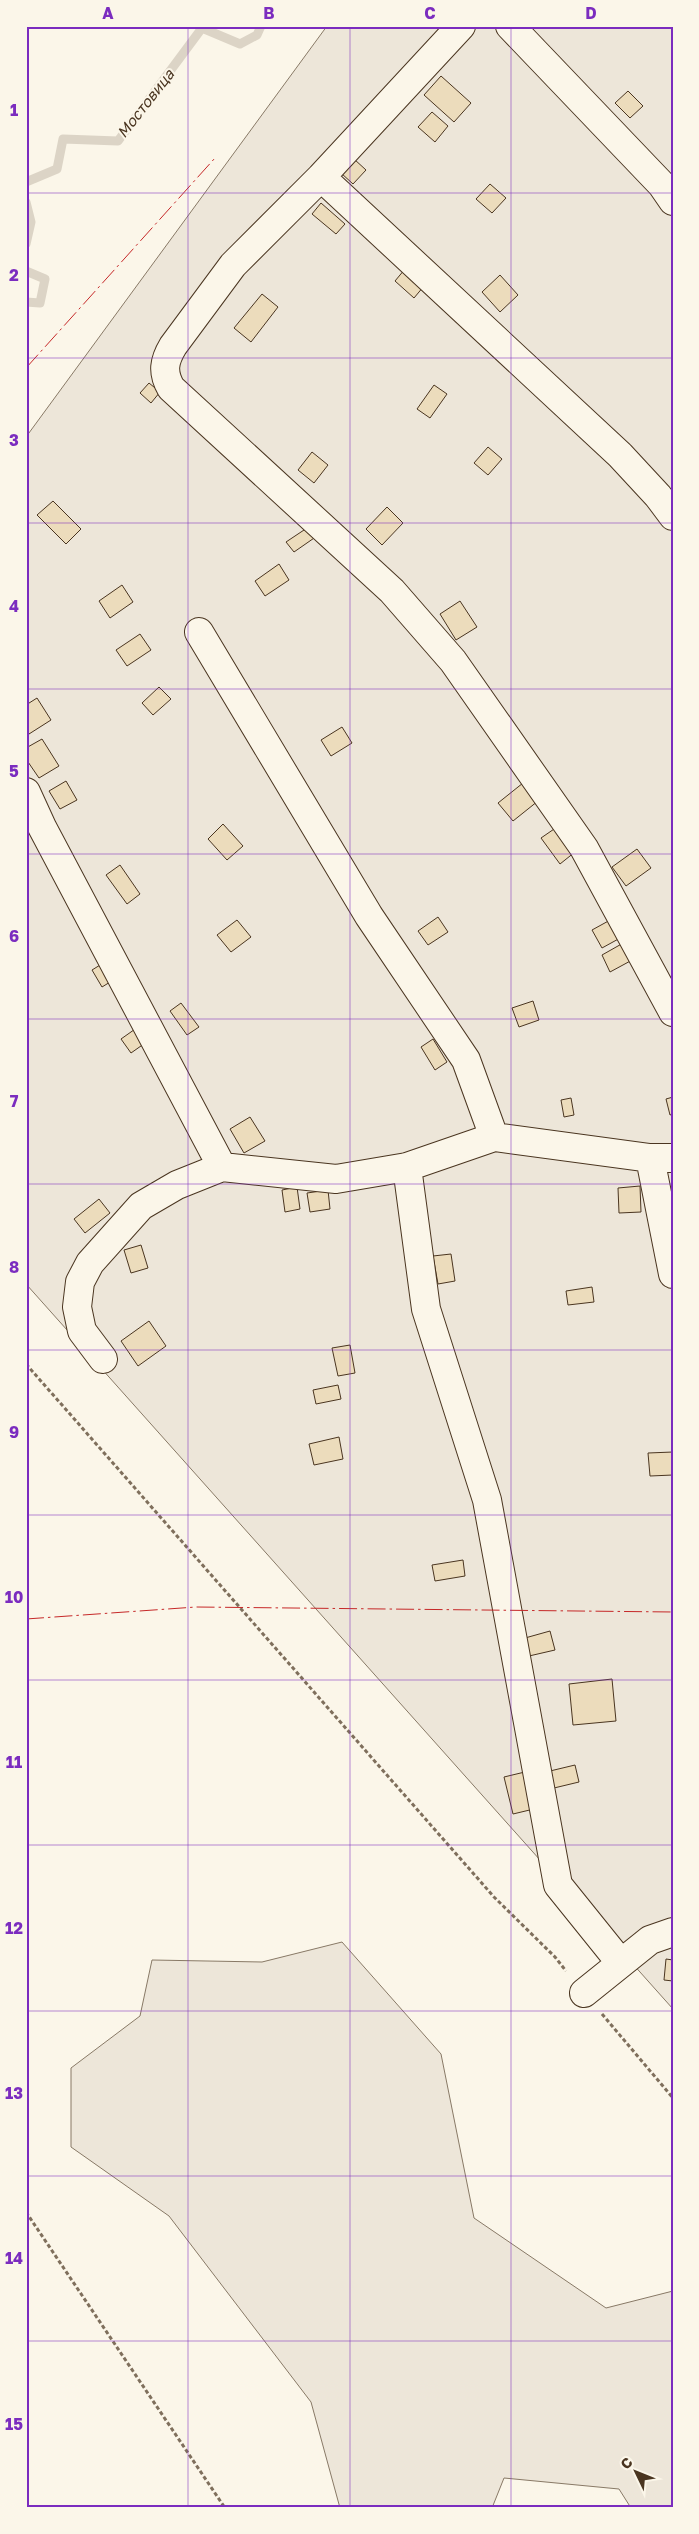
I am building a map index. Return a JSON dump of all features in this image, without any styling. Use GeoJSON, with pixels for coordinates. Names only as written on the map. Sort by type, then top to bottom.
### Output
{"type":"FeatureCollection","features":[{"type":"Feature","properties":{"kind":"street"},"geometry":{"type":"LineString","coordinates":[[461,26],[321,177],[233,265],[173,346],[166,359],[164,371],[166,380],[171,388],[392,591],[453,661],[584,848],[673,1012]]}},
{"type":"Feature","properties":{"kind":"street"},"geometry":{"type":"LineString","coordinates":[[510,26],[662,185],[673,201]]}},
{"type":"Feature","properties":{"kind":"street"},"geometry":{"type":"LineString","coordinates":[[321,177],[620,455],[658,496],[673,516]]}},
{"type":"Feature","properties":{"kind":"street"},"geometry":{"type":"LineString","coordinates":[[199,632],[370,916],[466,1060],[494,1137]]}},
{"type":"Feature","properties":{"kind":"street"},"geometry":{"type":"LineString","coordinates":[[26,792],[34,835],[222,1167]]}},
{"type":"Feature","properties":{"kind":"street"},"geometry":{"type":"LineString","coordinates":[[103,1359],[82,1331],[78,1307],[80,1282],[90,1263],[141,1206],[177,1184],[222,1167],[336,1178],[407,1167],[494,1137],[662,1158],[673,1274]]}},
{"type":"Feature","properties":{"kind":"street"},"geometry":{"type":"LineString","coordinates":[[407,1167],[426,1309],[487,1500],[558,1885],[620,1962]]}},
{"type":"Feature","properties":{"kind":"street"},"geometry":{"type":"LineString","coordinates":[[584,1993],[620,1962],[650,1940],[673,1932]]}},
{"type":"Feature","properties":{"kind":"path"},"geometry":{"type":"LineString","coordinates":[[26,1364],[494,1897],[555,1957],[673,2098]]}},
{"type":"Feature","properties":{"kind":"path"},"geometry":{"type":"LineString","coordinates":[[26,2212],[224,2508]]}},
{"type":"Feature","properties":{"kind":"shaded area"},"geometry":{"type":"Polygon","coordinates":[[[327,26],[673,26],[673,2009],[26,1284],[26,437],[327,26]]]}},
{"type":"Feature","properties":{"kind":"shaded area"},"geometry":{"type":"Polygon","coordinates":[[[342,1942],[441,2054],[474,2218],[606,2308],[673,2291],[673,2508],[631,2508],[619,2489],[504,2478],[492,2508],[340,2508],[311,2402],[169,2216],[71,2147],[71,2068],[140,2016],[152,1960],[262,1962],[342,1942]]]}},
{"type":"Feature","properties":{"kind":"building"},"geometry":{"type":"Polygon","coordinates":[[[441,76],[471,103],[454,122],[424,95],[441,76]]]}},
{"type":"Feature","properties":{"kind":"building"},"geometry":{"type":"Polygon","coordinates":[[[628,91],[643,106],[630,118],[615,103],[628,91]]]}},
{"type":"Feature","properties":{"kind":"building"},"geometry":{"type":"Polygon","coordinates":[[[432,112],[448,126],[435,142],[418,127],[432,112]]]}},
{"type":"Feature","properties":{"kind":"building"},"geometry":{"type":"Polygon","coordinates":[[[354,159],[366,170],[353,184],[341,173],[354,159]]]}},
{"type":"Feature","properties":{"kind":"building"},"geometry":{"type":"Polygon","coordinates":[[[490,184],[506,198],[492,213],[476,199],[490,184]]]}},
{"type":"Feature","properties":{"kind":"building"},"geometry":{"type":"Polygon","coordinates":[[[321,203],[345,224],[336,234],[312,214],[321,203]]]}},
{"type":"Feature","properties":{"kind":"building"},"geometry":{"type":"Polygon","coordinates":[[[405,269],[424,286],[414,298],[395,281],[405,269]]]}},
{"type":"Feature","properties":{"kind":"building"},"geometry":{"type":"Polygon","coordinates":[[[500,275],[518,295],[500,312],[482,292],[500,275]]]}},
{"type":"Feature","properties":{"kind":"building"},"geometry":{"type":"Polygon","coordinates":[[[262,294],[278,307],[251,342],[234,328],[262,294]]]}},
{"type":"Feature","properties":{"kind":"building"},"geometry":{"type":"Polygon","coordinates":[[[149,383],[160,392],[151,403],[140,393],[149,383]]]}},
{"type":"Feature","properties":{"kind":"building"},"geometry":{"type":"Polygon","coordinates":[[[434,385],[447,394],[430,418],[417,409],[434,385]]]}},
{"type":"Feature","properties":{"kind":"building"},"geometry":{"type":"Polygon","coordinates":[[[488,447],[502,459],[488,475],[474,463],[488,447]]]}},
{"type":"Feature","properties":{"kind":"building"},"geometry":{"type":"Polygon","coordinates":[[[312,452],[328,465],[314,483],[298,470],[312,452]]]}},
{"type":"Feature","properties":{"kind":"building"},"geometry":{"type":"Polygon","coordinates":[[[53,501],[81,529],[66,544],[37,515],[53,501]]]}},
{"type":"Feature","properties":{"kind":"building"},"geometry":{"type":"Polygon","coordinates":[[[387,507],[403,523],[382,545],[366,529],[387,507]]]}},
{"type":"Feature","properties":{"kind":"building"},"geometry":{"type":"Polygon","coordinates":[[[310,526],[317,536],[294,552],[286,542],[310,526]]]}},
{"type":"Feature","properties":{"kind":"building"},"geometry":{"type":"Polygon","coordinates":[[[279,564],[289,580],[265,596],[255,581],[279,564]]]}},
{"type":"Feature","properties":{"kind":"building"},"geometry":{"type":"Polygon","coordinates":[[[122,585],[133,602],[110,618],[99,601],[122,585]]]}},
{"type":"Feature","properties":{"kind":"building"},"geometry":{"type":"Polygon","coordinates":[[[460,601],[477,627],[456,640],[440,614],[460,601]]]}},
{"type":"Feature","properties":{"kind":"building"},"geometry":{"type":"Polygon","coordinates":[[[140,634],[151,650],[127,666],[116,650],[140,634]]]}},
{"type":"Feature","properties":{"kind":"building"},"geometry":{"type":"Polygon","coordinates":[[[159,687],[171,699],[153,715],[142,703],[159,687]]]}},
{"type":"Feature","properties":{"kind":"building"},"geometry":{"type":"Polygon","coordinates":[[[37,698],[51,720],[29,734],[26,730],[26,705],[37,698]]]}},
{"type":"Feature","properties":{"kind":"building"},"geometry":{"type":"Polygon","coordinates":[[[342,727],[352,743],[331,756],[321,740],[342,727]]]}},
{"type":"Feature","properties":{"kind":"building"},"geometry":{"type":"Polygon","coordinates":[[[42,739],[59,766],[39,778],[26,759],[26,748],[42,739]]]}},
{"type":"Feature","properties":{"kind":"building"},"geometry":{"type":"Polygon","coordinates":[[[66,781],[77,800],[60,809],[49,791],[66,781]]]}},
{"type":"Feature","properties":{"kind":"building"},"geometry":{"type":"Polygon","coordinates":[[[523,783],[538,801],[513,821],[498,803],[523,783]]]}},
{"type":"Feature","properties":{"kind":"building"},"geometry":{"type":"Polygon","coordinates":[[[223,824],[243,846],[227,860],[208,839],[223,824]]]}},
{"type":"Feature","properties":{"kind":"building"},"geometry":{"type":"Polygon","coordinates":[[[557,827],[575,852],[560,864],[541,838],[557,827]]]}},
{"type":"Feature","properties":{"kind":"building"},"geometry":{"type":"Polygon","coordinates":[[[637,849],[651,868],[626,886],[612,867],[637,849]]]}},
{"type":"Feature","properties":{"kind":"building"},"geometry":{"type":"Polygon","coordinates":[[[120,865],[140,894],[127,904],[106,875],[120,865]]]}},
{"type":"Feature","properties":{"kind":"building"},"geometry":{"type":"Polygon","coordinates":[[[438,917],[448,932],[428,945],[418,931],[438,917]]]}},
{"type":"Feature","properties":{"kind":"building"},"geometry":{"type":"Polygon","coordinates":[[[612,919],[622,937],[602,948],[592,930],[612,919]]]}},
{"type":"Feature","properties":{"kind":"building"},"geometry":{"type":"Polygon","coordinates":[[[237,920],[251,937],[231,952],[217,935],[237,920]]]}},
{"type":"Feature","properties":{"kind":"building"},"geometry":{"type":"Polygon","coordinates":[[[625,942],[634,959],[610,972],[602,955],[625,942]]]}},
{"type":"Feature","properties":{"kind":"building"},"geometry":{"type":"Polygon","coordinates":[[[105,962],[115,979],[102,987],[92,970],[105,962]]]}},
{"type":"Feature","properties":{"kind":"building"},"geometry":{"type":"Polygon","coordinates":[[[533,1001],[539,1020],[519,1027],[512,1008],[533,1001]]]}},
{"type":"Feature","properties":{"kind":"building"},"geometry":{"type":"Polygon","coordinates":[[[181,1003],[199,1027],[187,1035],[170,1011],[181,1003]]]}},
{"type":"Feature","properties":{"kind":"building"},"geometry":{"type":"Polygon","coordinates":[[[138,1027],[148,1041],[131,1053],[121,1039],[138,1027]]]}},
{"type":"Feature","properties":{"kind":"building"},"geometry":{"type":"Polygon","coordinates":[[[433,1039],[447,1062],[435,1070],[421,1047],[433,1039]]]}},
{"type":"Feature","properties":{"kind":"building"},"geometry":{"type":"Polygon","coordinates":[[[673,1097],[673,1114],[670,1115],[666,1099],[673,1097]]]}},
{"type":"Feature","properties":{"kind":"building"},"geometry":{"type":"Polygon","coordinates":[[[571,1098],[574,1115],[564,1117],[561,1100],[571,1098]]]}},
{"type":"Feature","properties":{"kind":"building"},"geometry":{"type":"Polygon","coordinates":[[[250,1117],[265,1141],[244,1153],[230,1129],[250,1117]]]}},
{"type":"Feature","properties":{"kind":"building"},"geometry":{"type":"Polygon","coordinates":[[[640,1186],[641,1212],[619,1213],[618,1188],[640,1186]]]}},
{"type":"Feature","properties":{"kind":"building"},"geometry":{"type":"Polygon","coordinates":[[[297,1187],[300,1209],[285,1212],[282,1190],[297,1187]]]}},
{"type":"Feature","properties":{"kind":"building"},"geometry":{"type":"Polygon","coordinates":[[[328,1190],[330,1209],[310,1212],[307,1193],[328,1190]]]}},
{"type":"Feature","properties":{"kind":"building"},"geometry":{"type":"Polygon","coordinates":[[[99,1199],[110,1213],[85,1233],[74,1219],[99,1199]]]}},
{"type":"Feature","properties":{"kind":"building"},"geometry":{"type":"Polygon","coordinates":[[[141,1245],[148,1268],[131,1273],[124,1250],[141,1245]]]}},
{"type":"Feature","properties":{"kind":"building"},"geometry":{"type":"Polygon","coordinates":[[[451,1254],[455,1281],[438,1284],[433,1256],[451,1254]]]}},
{"type":"Feature","properties":{"kind":"building"},"geometry":{"type":"Polygon","coordinates":[[[592,1287],[594,1302],[568,1305],[566,1291],[592,1287]]]}},
{"type":"Feature","properties":{"kind":"building"},"geometry":{"type":"Polygon","coordinates":[[[149,1321],[166,1346],[138,1366],[121,1341],[149,1321]]]}},
{"type":"Feature","properties":{"kind":"building"},"geometry":{"type":"Polygon","coordinates":[[[350,1345],[355,1373],[338,1376],[332,1348],[350,1345]]]}},
{"type":"Feature","properties":{"kind":"building"},"geometry":{"type":"Polygon","coordinates":[[[338,1385],[341,1399],[316,1404],[313,1390],[338,1385]]]}},
{"type":"Feature","properties":{"kind":"building"},"geometry":{"type":"Polygon","coordinates":[[[339,1437],[343,1459],[314,1465],[309,1444],[339,1437]]]}},
{"type":"Feature","properties":{"kind":"building"},"geometry":{"type":"Polygon","coordinates":[[[673,1452],[673,1475],[650,1476],[648,1453],[673,1452]]]}},
{"type":"Feature","properties":{"kind":"building"},"geometry":{"type":"Polygon","coordinates":[[[463,1560],[465,1576],[435,1581],[432,1565],[463,1560]]]}},
{"type":"Feature","properties":{"kind":"building"},"geometry":{"type":"Polygon","coordinates":[[[550,1631],[555,1650],[529,1656],[525,1638],[550,1631]]]}},
{"type":"Feature","properties":{"kind":"building"},"geometry":{"type":"Polygon","coordinates":[[[612,1679],[616,1721],[573,1725],[569,1684],[612,1679]]]}},
{"type":"Feature","properties":{"kind":"building"},"geometry":{"type":"Polygon","coordinates":[[[575,1765],[579,1782],[554,1788],[550,1771],[575,1765]]]}},
{"type":"Feature","properties":{"kind":"building"},"geometry":{"type":"Polygon","coordinates":[[[529,1771],[538,1808],[513,1814],[504,1777],[529,1771]]]}},
{"type":"Feature","properties":{"kind":"building"},"geometry":{"type":"Polygon","coordinates":[[[666,1959],[673,1960],[673,1981],[664,1980],[666,1959]]]}},
{"type":"Feature","properties":{"kind":"waterway","name":"Мостовица"},"geometry":{"type":"LineString","coordinates":[[26,182],[57,169],[63,139],[118,141],[202,28],[240,44],[257,35],[261,26]]}},
{"type":"Feature","properties":{"kind":"waterway","name":"Мостовица"},"geometry":{"type":"LineString","coordinates":[[26,202],[31,222],[26,244]]}},
{"type":"Feature","properties":{"kind":"waterway","name":"Мостовица"},"geometry":{"type":"LineString","coordinates":[[26,271],[45,279],[40,303],[26,302]]}},
{"type":"Feature","properties":{"kind":"power"},"geometry":{"type":"LineString","coordinates":[[26,368],[215,158]]}},
{"type":"Feature","properties":{"kind":"power"},"geometry":{"type":"LineString","coordinates":[[26,1619],[196,1607],[673,1612]]}}]}
